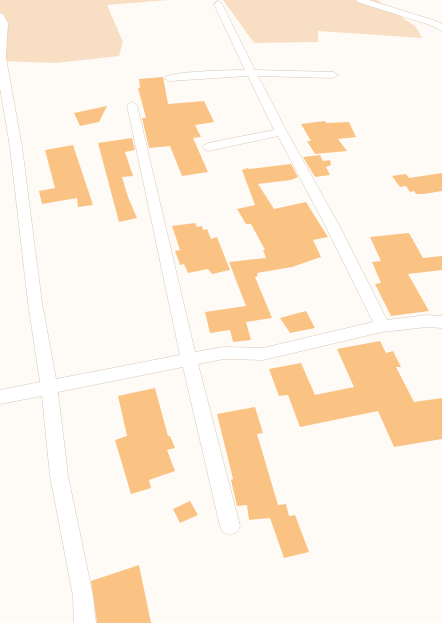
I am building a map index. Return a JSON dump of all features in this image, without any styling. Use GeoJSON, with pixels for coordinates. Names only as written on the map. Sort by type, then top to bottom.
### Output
{"type":"FeatureCollection","features":[{"type":"Feature","properties":{"kind":"street"},"geometry":{"type":"LineString","coordinates":[[360,0],[433,23],[442,28]]}},
{"type":"Feature","properties":{"kind":"street"},"geometry":{"type":"LineString","coordinates":[[218,4],[281,132],[332,225],[382,326]]}},
{"type":"Feature","properties":{"kind":"street"},"geometry":{"type":"LineString","coordinates":[[0,16],[3,23],[1,58],[16,147],[35,303],[49,388],[59,476],[83,596],[85,623]]}},
{"type":"Feature","properties":{"kind":"street"},"geometry":{"type":"LineString","coordinates":[[169,78],[200,74],[282,72],[333,75]]}},
{"type":"Feature","properties":{"kind":"street"},"geometry":{"type":"LineString","coordinates":[[132,104],[189,359],[230,526]]}},
{"type":"Feature","properties":{"kind":"street"},"geometry":{"type":"LineString","coordinates":[[208,147],[281,132]]}},
{"type":"Feature","properties":{"kind":"street"},"geometry":{"type":"LineString","coordinates":[[0,397],[224,353],[264,354],[382,326],[427,321],[442,322]]}},
{"type":"Feature","properties":{"kind":"shaded area"},"geometry":{"type":"Polygon","coordinates":[[[0,0],[169,0],[107,5],[123,42],[119,56],[56,63],[0,61],[0,0]]]}},
{"type":"Feature","properties":{"kind":"shaded area"},"geometry":{"type":"Polygon","coordinates":[[[223,0],[377,0],[416,27],[422,38],[318,31],[318,42],[254,43],[223,0]]]}},
{"type":"Feature","properties":{"kind":"building"},"geometry":{"type":"Polygon","coordinates":[[[163,77],[168,104],[204,101],[214,122],[195,125],[201,137],[193,138],[208,172],[182,176],[170,146],[149,148],[142,118],[146,118],[138,88],[140,88],[139,79],[163,77]]]}},
{"type":"Feature","properties":{"kind":"building"},"geometry":{"type":"Polygon","coordinates":[[[107,106],[99,122],[80,126],[74,113],[107,106]]]}},
{"type":"Feature","properties":{"kind":"building"},"geometry":{"type":"Polygon","coordinates":[[[325,121],[326,123],[349,122],[356,137],[338,139],[347,151],[315,154],[307,141],[311,141],[301,124],[325,121]]]}},
{"type":"Feature","properties":{"kind":"building"},"geometry":{"type":"Polygon","coordinates":[[[132,138],[135,150],[125,152],[133,176],[122,177],[128,197],[137,218],[119,222],[98,143],[132,138]]]}},
{"type":"Feature","properties":{"kind":"building"},"geometry":{"type":"Polygon","coordinates":[[[73,145],[93,205],[78,207],[77,198],[42,204],[39,191],[55,188],[45,150],[73,145]]]}},
{"type":"Feature","properties":{"kind":"building"},"geometry":{"type":"Polygon","coordinates":[[[320,155],[323,161],[330,160],[331,165],[326,167],[330,175],[315,177],[303,157],[320,155]]]}},
{"type":"Feature","properties":{"kind":"building"},"geometry":{"type":"Polygon","coordinates":[[[291,164],[298,177],[291,180],[258,184],[274,209],[306,202],[328,237],[313,240],[321,257],[292,267],[257,273],[258,276],[255,277],[272,318],[246,322],[251,340],[233,342],[230,330],[210,333],[205,312],[246,306],[229,262],[266,258],[263,250],[265,250],[251,224],[246,224],[237,209],[255,205],[242,170],[248,168],[291,164]]]}},
{"type":"Feature","properties":{"kind":"building"},"geometry":{"type":"Polygon","coordinates":[[[442,173],[442,191],[424,194],[416,194],[414,191],[410,192],[406,186],[400,187],[392,176],[406,174],[409,178],[442,173]]]}},
{"type":"Feature","properties":{"kind":"building"},"geometry":{"type":"Polygon","coordinates":[[[195,223],[197,227],[202,226],[203,230],[207,229],[211,239],[217,237],[230,270],[212,274],[208,269],[188,273],[184,264],[180,265],[175,251],[180,250],[172,226],[195,223]]]}},
{"type":"Feature","properties":{"kind":"building"},"geometry":{"type":"Polygon","coordinates":[[[409,233],[423,258],[442,256],[442,270],[408,274],[429,311],[391,316],[375,284],[381,283],[372,262],[381,261],[370,237],[409,233]]]}},
{"type":"Feature","properties":{"kind":"building"},"geometry":{"type":"Polygon","coordinates":[[[306,311],[315,328],[290,333],[280,318],[306,311]]]}},
{"type":"Feature","properties":{"kind":"building"},"geometry":{"type":"Polygon","coordinates":[[[380,341],[386,353],[393,351],[401,367],[396,367],[414,402],[442,398],[442,439],[394,447],[378,411],[300,427],[288,395],[279,396],[269,369],[301,363],[315,395],[354,387],[337,349],[380,341]]]}},
{"type":"Feature","properties":{"kind":"building"},"geometry":{"type":"Polygon","coordinates":[[[155,388],[168,436],[170,436],[175,448],[167,450],[175,471],[149,480],[151,488],[131,494],[115,440],[127,436],[118,396],[155,388]]]}},
{"type":"Feature","properties":{"kind":"building"},"geometry":{"type":"Polygon","coordinates":[[[255,407],[263,433],[257,434],[278,505],[286,504],[289,516],[295,515],[309,552],[284,558],[270,518],[249,520],[247,505],[237,506],[231,480],[233,479],[217,414],[255,407]]]}},
{"type":"Feature","properties":{"kind":"building"},"geometry":{"type":"Polygon","coordinates":[[[190,501],[198,515],[180,523],[173,509],[190,501]]]}},
{"type":"Feature","properties":{"kind":"building"},"geometry":{"type":"Polygon","coordinates":[[[139,565],[151,623],[97,623],[91,581],[139,565]]]}}]}
